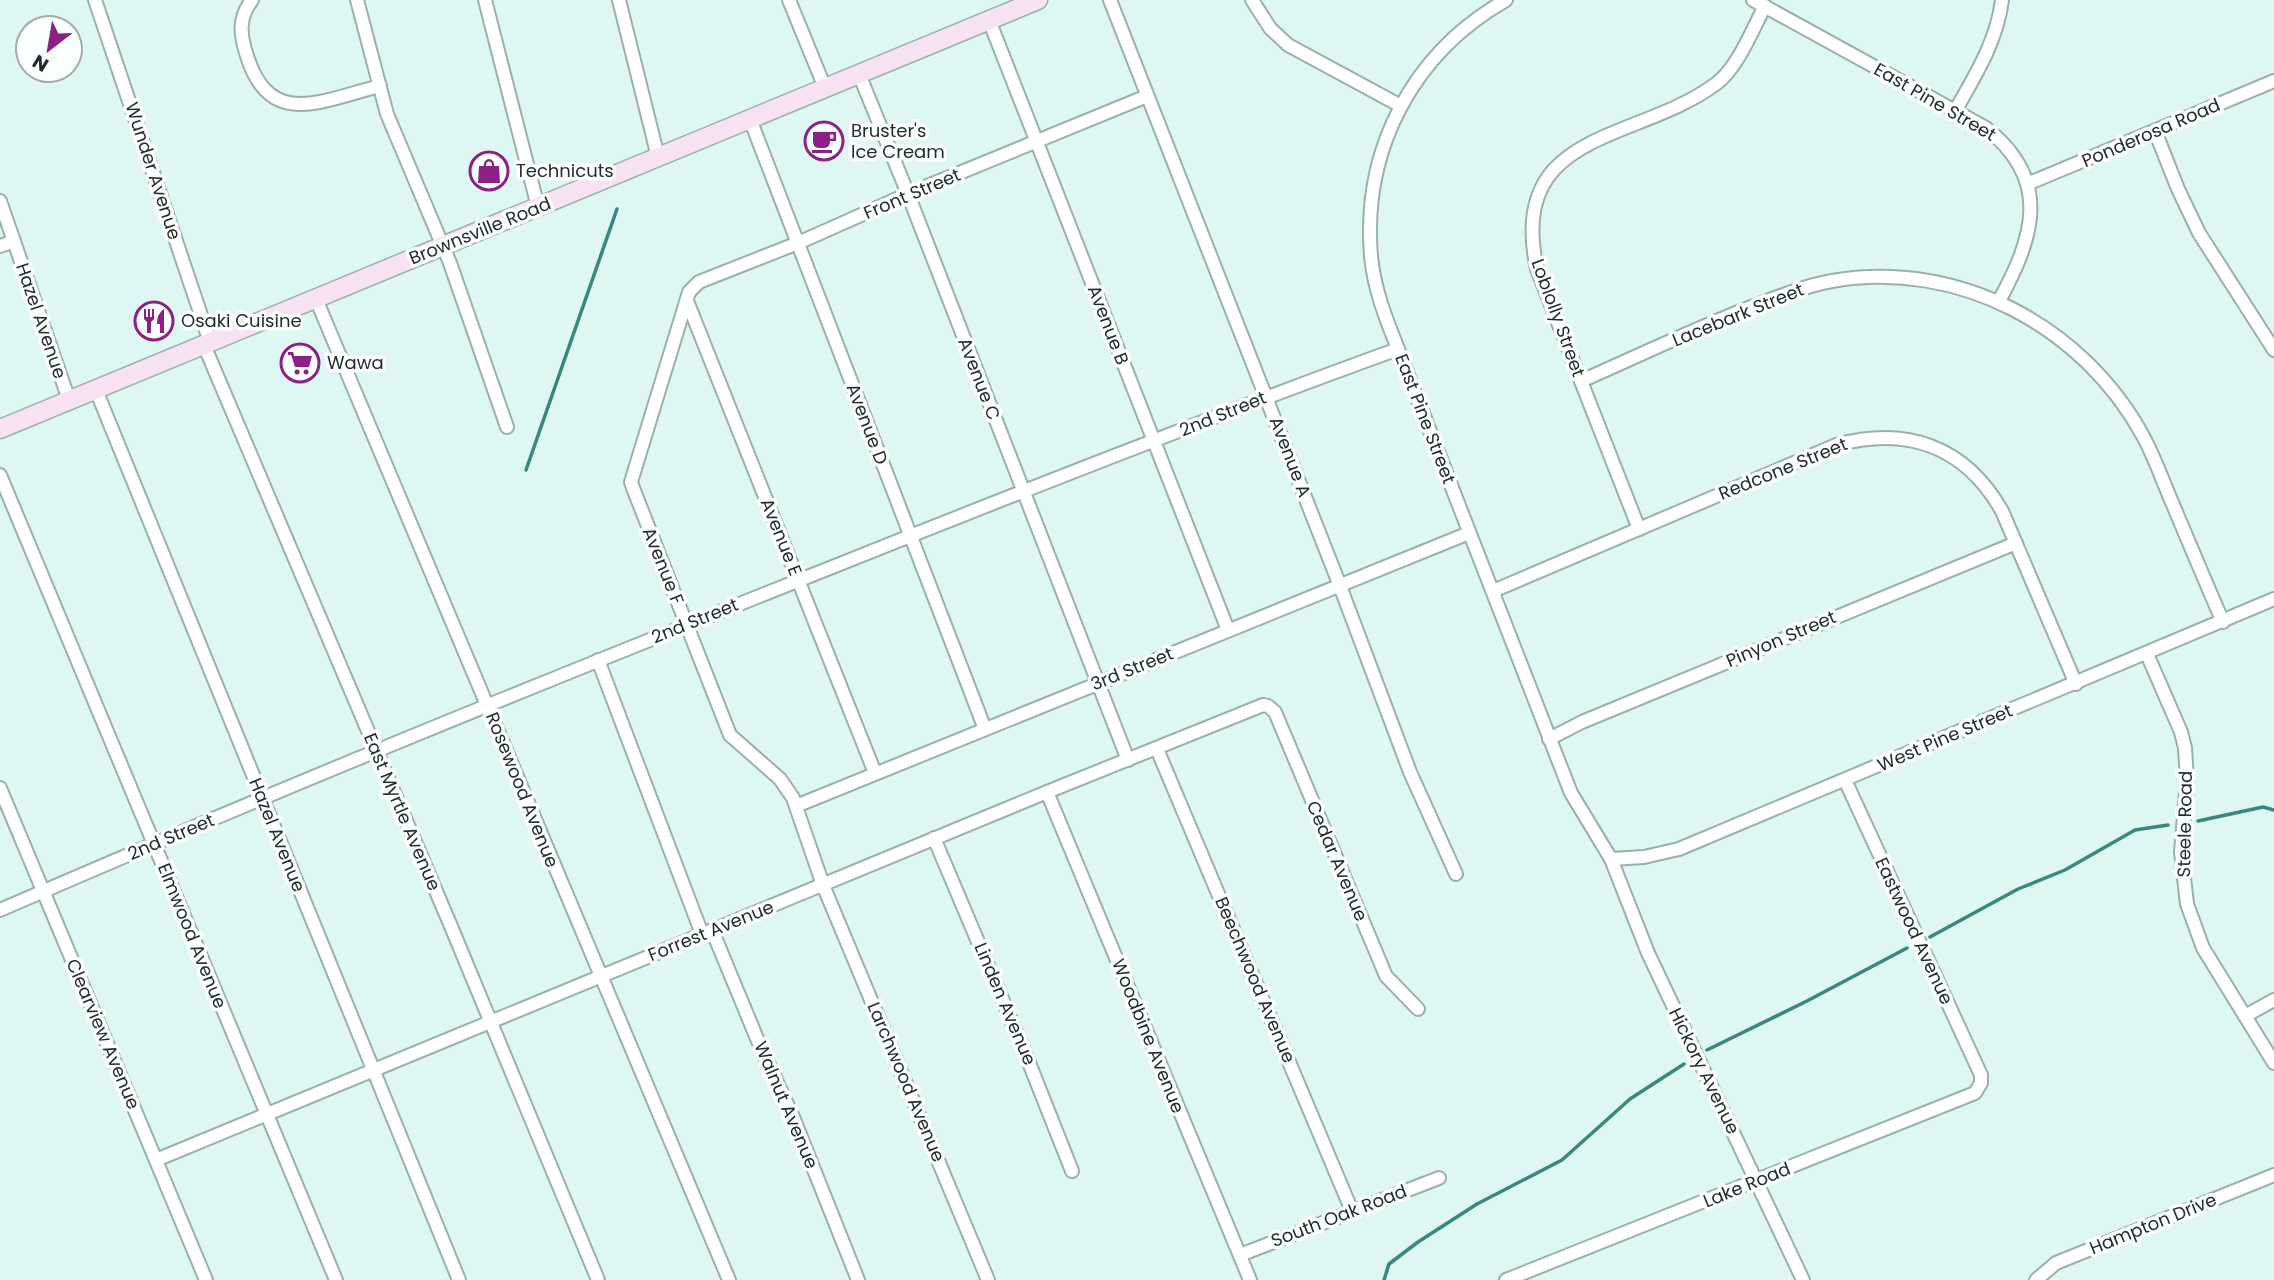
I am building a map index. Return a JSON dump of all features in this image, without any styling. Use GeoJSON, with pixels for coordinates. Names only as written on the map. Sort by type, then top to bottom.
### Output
{"type":"FeatureCollection","features":[{"type":"Feature","properties":{"kind":"street","name":"Wunder Avenue"},"geometry":{"type":"LineString","coordinates":[[95,0],[207,343]]}},
{"type":"Feature","properties":{"kind":"street"},"geometry":{"type":"LineString","coordinates":[[252,0],[243,17],[241,38],[252,74],[267,93],[285,103],[305,104],[380,86]]}},
{"type":"Feature","properties":{"kind":"street"},"geometry":{"type":"LineString","coordinates":[[357,0],[394,132],[443,246],[507,427]]}},
{"type":"Feature","properties":{"kind":"street"},"geometry":{"type":"LineString","coordinates":[[485,0],[538,206]]}},
{"type":"Feature","properties":{"kind":"street"},"geometry":{"type":"LineString","coordinates":[[619,0],[658,157]]}},
{"type":"Feature","properties":{"kind":"street"},"geometry":{"type":"LineString","coordinates":[[789,0],[825,88]]}},
{"type":"Feature","properties":{"kind":"street","name":"Brownsville Road"},"geometry":{"type":"LineString","coordinates":[[0,429],[1038,0]]}},
{"type":"Feature","properties":{"kind":"street","name":"Avenue A"},"geometry":{"type":"LineString","coordinates":[[1110,0],[1340,586],[1410,772],[1456,874]]}},
{"type":"Feature","properties":{"kind":"street"},"geometry":{"type":"LineString","coordinates":[[1252,0],[1270,28],[1288,45],[1401,106]]}},
{"type":"Feature","properties":{"kind":"street","name":"East Pine Street"},"geometry":{"type":"LineString","coordinates":[[1506,0],[1464,29],[1436,55],[1401,106],[1379,159],[1370,228],[1371,258],[1376,288],[1398,349],[1549,739],[1571,793],[1611,859]]}},
{"type":"Feature","properties":{"kind":"street","name":"East Pine Street"},"geometry":{"type":"LineString","coordinates":[[1753,0],[1986,128],[1999,139],[2023,173],[2030,201],[2028,236],[2018,266],[1999,301]]}},
{"type":"Feature","properties":{"kind":"street"},"geometry":{"type":"LineString","coordinates":[[1955,111],[1997,29],[2002,0]]}},
{"type":"Feature","properties":{"kind":"street","name":"Loblolly Street"},"geometry":{"type":"LineString","coordinates":[[1639,529],[1535,260],[1532,222],[1540,192],[1557,164],[1574,150],[1689,100],[1719,82],[1731,69],[1765,6]]}},
{"type":"Feature","properties":{"kind":"street","name":"Avenue B"},"geometry":{"type":"LineString","coordinates":[[989,20],[1228,630]]}},
{"type":"Feature","properties":{"kind":"street","name":"Avenue C"},"geometry":{"type":"LineString","coordinates":[[859,74],[1099,683]]}},
{"type":"Feature","properties":{"kind":"street","name":"Ponderosa Road"},"geometry":{"type":"LineString","coordinates":[[2027,184],[2274,81]]}},
{"type":"Feature","properties":{"kind":"street","name":"Front Street"},"geometry":{"type":"LineString","coordinates":[[687,301],[689,292],[698,282],[798,243],[908,194],[1147,96]]}},
{"type":"Feature","properties":{"kind":"street","name":"Avenue D"},"geometry":{"type":"LineString","coordinates":[[750,119],[985,729]]}},
{"type":"Feature","properties":{"kind":"street"},"geometry":{"type":"LineString","coordinates":[[2155,131],[2199,233],[2274,350]]}},
{"type":"Feature","properties":{"kind":"street","name":"Hazel Avenue"},"geometry":{"type":"LineString","coordinates":[[0,201],[69,400]]}},
{"type":"Feature","properties":{"kind":"street"},"geometry":{"type":"LineString","coordinates":[[0,246],[14,241]]}},
{"type":"Feature","properties":{"kind":"street","name":"Lacebark Street"},"geometry":{"type":"LineString","coordinates":[[1581,381],[1729,316],[1799,289],[1832,281],[1919,278],[1999,301],[2024,313],[2063,339],[2115,392],[2144,437],[2223,622]]}},
{"type":"Feature","properties":{"kind":"street","name":"Rosewood Avenue"},"geometry":{"type":"LineString","coordinates":[[316,299],[729,1280]]}},
{"type":"Feature","properties":{"kind":"street","name":"Avenue E"},"geometry":{"type":"LineString","coordinates":[[687,301],[875,773]]}},
{"type":"Feature","properties":{"kind":"street","name":"Avenue F"},"geometry":{"type":"LineString","coordinates":[[687,301],[631,482],[730,735],[779,779],[796,806],[823,884]]}},
{"type":"Feature","properties":{"kind":"street","name":"East Myrtle Avenue"},"geometry":{"type":"LineString","coordinates":[[207,343],[598,1280]]}},
{"type":"Feature","properties":{"kind":"street","name":"2nd Street"},"geometry":{"type":"LineString","coordinates":[[0,910],[598,660],[911,534],[1266,396],[1398,349]]}},
{"type":"Feature","properties":{"kind":"street","name":"Hazel Avenue"},"geometry":{"type":"LineString","coordinates":[[96,390],[459,1280]]}},
{"type":"Feature","properties":{"kind":"street","name":"Redcone Street"},"geometry":{"type":"LineString","coordinates":[[1493,591],[1836,446],[1871,437],[1910,440],[1942,451],[1974,473],[1994,498],[2076,684]]}},
{"type":"Feature","properties":{"kind":"street","name":"Elmwood Avenue"},"geometry":{"type":"LineString","coordinates":[[0,475],[336,1280]]}},
{"type":"Feature","properties":{"kind":"street","name":"3rd Street"},"geometry":{"type":"LineString","coordinates":[[796,806],[1469,533]]}},
{"type":"Feature","properties":{"kind":"street","name":"Pinyon Street"},"geometry":{"type":"LineString","coordinates":[[1549,739],[1582,722],[2015,543]]}},
{"type":"Feature","properties":{"kind":"street","name":"West Pine Street"},"geometry":{"type":"LineString","coordinates":[[1611,859],[1644,857],[1679,849],[2274,599]]}},
{"type":"Feature","properties":{"kind":"street","name":"Steele Road"},"geometry":{"type":"LineString","coordinates":[[2147,654],[2181,732],[2185,748],[2187,780],[2180,852],[2187,904],[2203,948],[2274,1063]]}},
{"type":"Feature","properties":{"kind":"street","name":"Walnut Avenue"},"geometry":{"type":"LineString","coordinates":[[598,660],[707,932],[793,1117],[858,1280]]}},
{"type":"Feature","properties":{"kind":"street"},"geometry":{"type":"LineString","coordinates":[[1099,683],[1128,760]]}},
{"type":"Feature","properties":{"kind":"street","name":"Forrest Avenue"},"geometry":{"type":"LineString","coordinates":[[156,1160],[934,838],[1263,705],[1268,706]]}},
{"type":"Feature","properties":{"kind":"street","name":"Cedar Avenue"},"geometry":{"type":"LineString","coordinates":[[1268,706],[1275,712],[1385,976],[1418,1009]]}},
{"type":"Feature","properties":{"kind":"street","name":"Beechwood Avenue"},"geometry":{"type":"LineString","coordinates":[[1157,749],[1352,1211]]}},
{"type":"Feature","properties":{"kind":"street","name":"Eastwood Avenue"},"geometry":{"type":"LineString","coordinates":[[1845,780],[1981,1075],[1981,1083]]}},
{"type":"Feature","properties":{"kind":"street","name":"Clearview Avenue"},"geometry":{"type":"LineString","coordinates":[[0,788],[206,1280]]}},
{"type":"Feature","properties":{"kind":"street","name":"Woodbine Avenue"},"geometry":{"type":"LineString","coordinates":[[1047,792],[1250,1280]]}},
{"type":"Feature","properties":{"kind":"street","name":"Linden Avenue"},"geometry":{"type":"LineString","coordinates":[[934,838],[1031,1066],[1072,1171]]}},
{"type":"Feature","properties":{"kind":"street","name":"Hickory Avenue"},"geometry":{"type":"LineString","coordinates":[[1611,859],[1648,953],[1804,1280]]}},
{"type":"Feature","properties":{"kind":"street","name":"Larchwood Avenue"},"geometry":{"type":"LineString","coordinates":[[823,884],[988,1280]]}},
{"type":"Feature","properties":{"kind":"street"},"geometry":{"type":"LineString","coordinates":[[2245,1016],[2274,1000]]}},
{"type":"Feature","properties":{"kind":"street","name":"Lake Road"},"geometry":{"type":"LineString","coordinates":[[1506,1280],[1975,1093],[1981,1083]]}},
{"type":"Feature","properties":{"kind":"street","name":"Hampton Drive"},"geometry":{"type":"LineString","coordinates":[[2036,1280],[2056,1263],[2274,1175]]}},
{"type":"Feature","properties":{"kind":"street","name":"South Oak Road"},"geometry":{"type":"LineString","coordinates":[[1240,1255],[1438,1178]]}},
{"type":"Feature","properties":{"kind":"waterway"},"geometry":{"type":"LineString","coordinates":[[526,470],[617,209]]}},
{"type":"Feature","properties":{"kind":"waterway"},"geometry":{"type":"LineString","coordinates":[[2198,821],[2263,807],[2274,810]]}},
{"type":"Feature","properties":{"kind":"waterway"},"geometry":{"type":"LineString","coordinates":[[1930,937],[2018,889],[2065,870],[2135,830],[2168,825]]}},
{"type":"Feature","properties":{"kind":"waterway"},"geometry":{"type":"LineString","coordinates":[[1707,1050],[1907,948]]}},
{"type":"Feature","properties":{"kind":"waterway"},"geometry":{"type":"LineString","coordinates":[[1384,1280],[1389,1264],[1418,1242],[1477,1204],[1562,1160],[1630,1099],[1684,1064]]}},
{"type":"Feature","properties":{"kind":"place","name":"Bruster's Ice Cream"},"geometry":{"type":"Point","coordinates":[824,141]}},
{"type":"Feature","properties":{"kind":"place","name":"Technicuts"},"geometry":{"type":"Point","coordinates":[489,171]}},
{"type":"Feature","properties":{"kind":"place","name":"Osaki Cuisine"},"geometry":{"type":"Point","coordinates":[154,321]}},
{"type":"Feature","properties":{"kind":"place","name":"Wawa"},"geometry":{"type":"Point","coordinates":[300,363]}}]}
